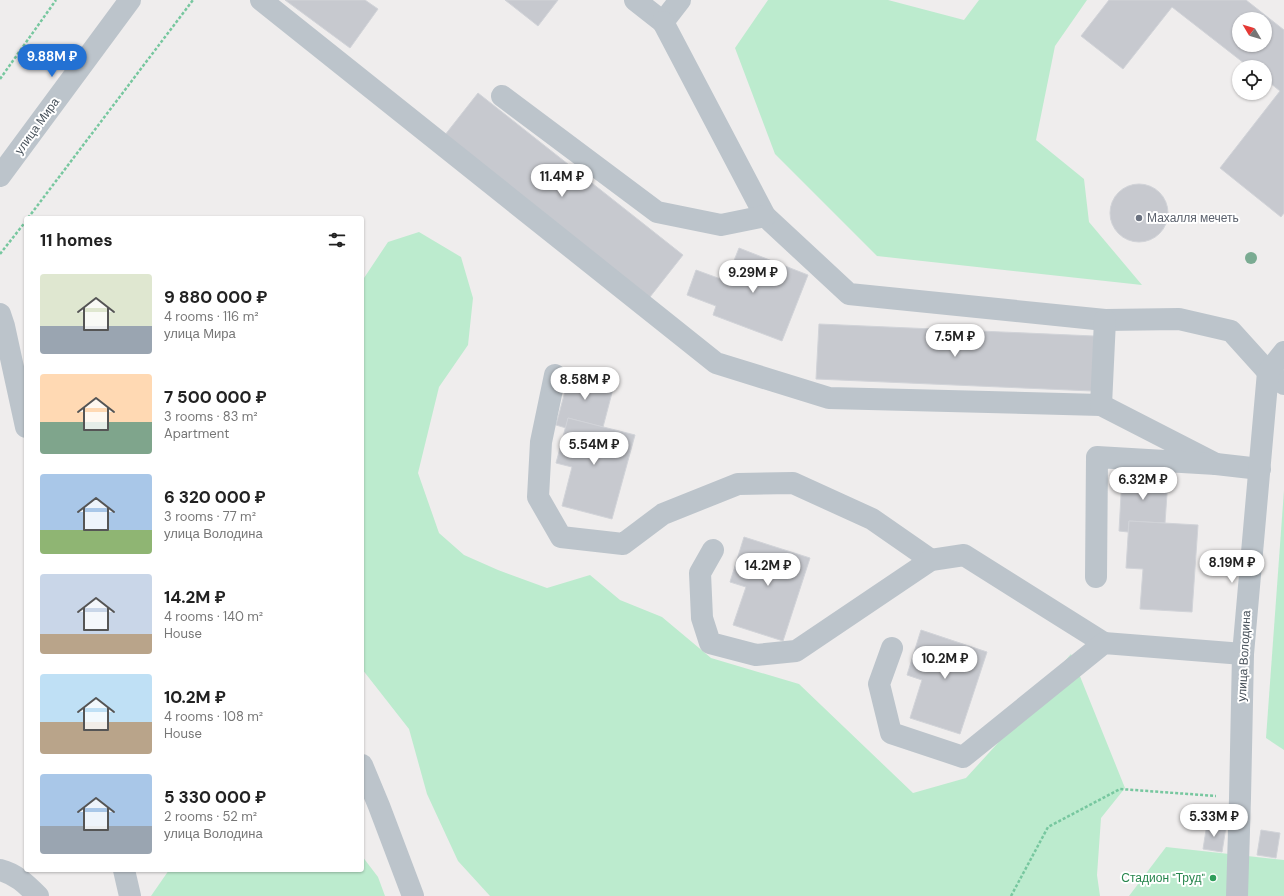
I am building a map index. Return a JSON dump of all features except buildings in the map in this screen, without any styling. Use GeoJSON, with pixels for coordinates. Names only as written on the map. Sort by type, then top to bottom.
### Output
{"type":"FeatureCollection","features":[{"type":"Feature","properties":{"kind":"street","name":"улица Мира"},"geometry":{"type":"LineString","coordinates":[[0,176],[130,0]]}},
{"type":"Feature","properties":{"kind":"street"},"geometry":{"type":"LineString","coordinates":[[260,0],[716,363],[829,398],[1101,405],[1216,464]]}},
{"type":"Feature","properties":{"kind":"street"},"geometry":{"type":"LineString","coordinates":[[635,0],[663,22],[765,216],[849,294],[1105,320],[1179,319],[1232,331],[1276,378],[1284,352]]}},
{"type":"Feature","properties":{"kind":"street"},"geometry":{"type":"LineString","coordinates":[[663,22],[680,0]]}},
{"type":"Feature","properties":{"kind":"street"},"geometry":{"type":"LineString","coordinates":[[502,96],[657,212],[721,225],[765,216]]}},
{"type":"Feature","properties":{"kind":"street"},"geometry":{"type":"LineString","coordinates":[[0,314],[24,418]]}},
{"type":"Feature","properties":{"kind":"street"},"geometry":{"type":"LineString","coordinates":[[1101,405],[1105,320]]}},
{"type":"Feature","properties":{"kind":"street"},"geometry":{"type":"LineString","coordinates":[[1224,346],[1247,348]]}},
{"type":"Feature","properties":{"kind":"street"},"geometry":{"type":"LineString","coordinates":[[555,375],[541,442],[538,497],[561,536],[623,544],[662,514],[738,484],[793,483],[872,519],[931,560]]}},
{"type":"Feature","properties":{"kind":"street","name":"улица Володина"},"geometry":{"type":"LineString","coordinates":[[1237,896],[1243,654],[1260,469],[1276,378]]}},
{"type":"Feature","properties":{"kind":"street"},"geometry":{"type":"LineString","coordinates":[[1096,577],[1097,457],[1216,464],[1260,469]]}},
{"type":"Feature","properties":{"kind":"street"},"geometry":{"type":"LineString","coordinates":[[713,550],[700,573],[702,618],[710,643],[756,655],[796,651],[931,560],[964,555],[1104,643],[1243,654]]}},
{"type":"Feature","properties":{"kind":"street"},"geometry":{"type":"LineString","coordinates":[[892,648],[879,684],[891,733],[963,757],[1104,643]]}},
{"type":"Feature","properties":{"kind":"street"},"geometry":{"type":"LineString","coordinates":[[364,774],[371,807],[414,896]]}},
{"type":"Feature","properties":{"kind":"street"},"geometry":{"type":"LineString","coordinates":[[0,870],[10,872],[38,896]]}},
{"type":"Feature","properties":{"kind":"street"},"geometry":{"type":"LineString","coordinates":[[124,872],[130,896]]}},
{"type":"Feature","properties":{"kind":"path"},"geometry":{"type":"LineString","coordinates":[[0,79],[56,0]]}},
{"type":"Feature","properties":{"kind":"path"},"geometry":{"type":"LineString","coordinates":[[30,216],[193,0]]}},
{"type":"Feature","properties":{"kind":"path"},"geometry":{"type":"LineString","coordinates":[[0,254],[24,224]]}},
{"type":"Feature","properties":{"kind":"path"},"geometry":{"type":"LineString","coordinates":[[1011,896],[1048,827],[1120,789],[1240,798]]}},
{"type":"Feature","properties":{"kind":"green space"},"geometry":{"type":"Polygon","coordinates":[[[768,0],[888,0],[964,20],[979,0],[1087,0],[1055,46],[1036,140],[1084,179],[1089,222],[1142,285],[877,256],[775,154],[735,48],[768,0]]]}},
{"type":"Feature","properties":{"kind":"green space"},"geometry":{"type":"Polygon","coordinates":[[[419,232],[461,257],[473,298],[468,345],[439,387],[418,473],[439,533],[464,555],[498,570],[547,588],[590,575],[620,600],[662,617],[711,658],[799,684],[913,793],[966,778],[997,744],[1031,700],[1071,654],[1125,788],[1101,818],[1097,875],[1100,896],[490,896],[458,861],[427,794],[409,729],[364,672],[364,278],[388,242],[419,232]]]}},
{"type":"Feature","properties":{"kind":"green space"},"geometry":{"type":"Polygon","coordinates":[[[1284,490],[1284,750],[1266,738],[1284,490]]]}},
{"type":"Feature","properties":{"kind":"green space","name":"Стадион \"Труд\""},"geometry":{"type":"Polygon","coordinates":[[[1166,847],[1284,860],[1284,896],[1129,896],[1166,847]]]}},
{"type":"Feature","properties":{"kind":"green space"},"geometry":{"type":"Polygon","coordinates":[[[364,859],[378,877],[385,896],[151,896],[168,872],[364,872],[364,859]]]}},
{"type":"Feature","properties":{"kind":"place","name":"Махалля мечеть"},"geometry":{"type":"Point","coordinates":[1139,218]}},
{"type":"Feature","properties":{"kind":"place","name":"Стадион \"Труд\""},"geometry":{"type":"Point","coordinates":[1213,878]}}]}
